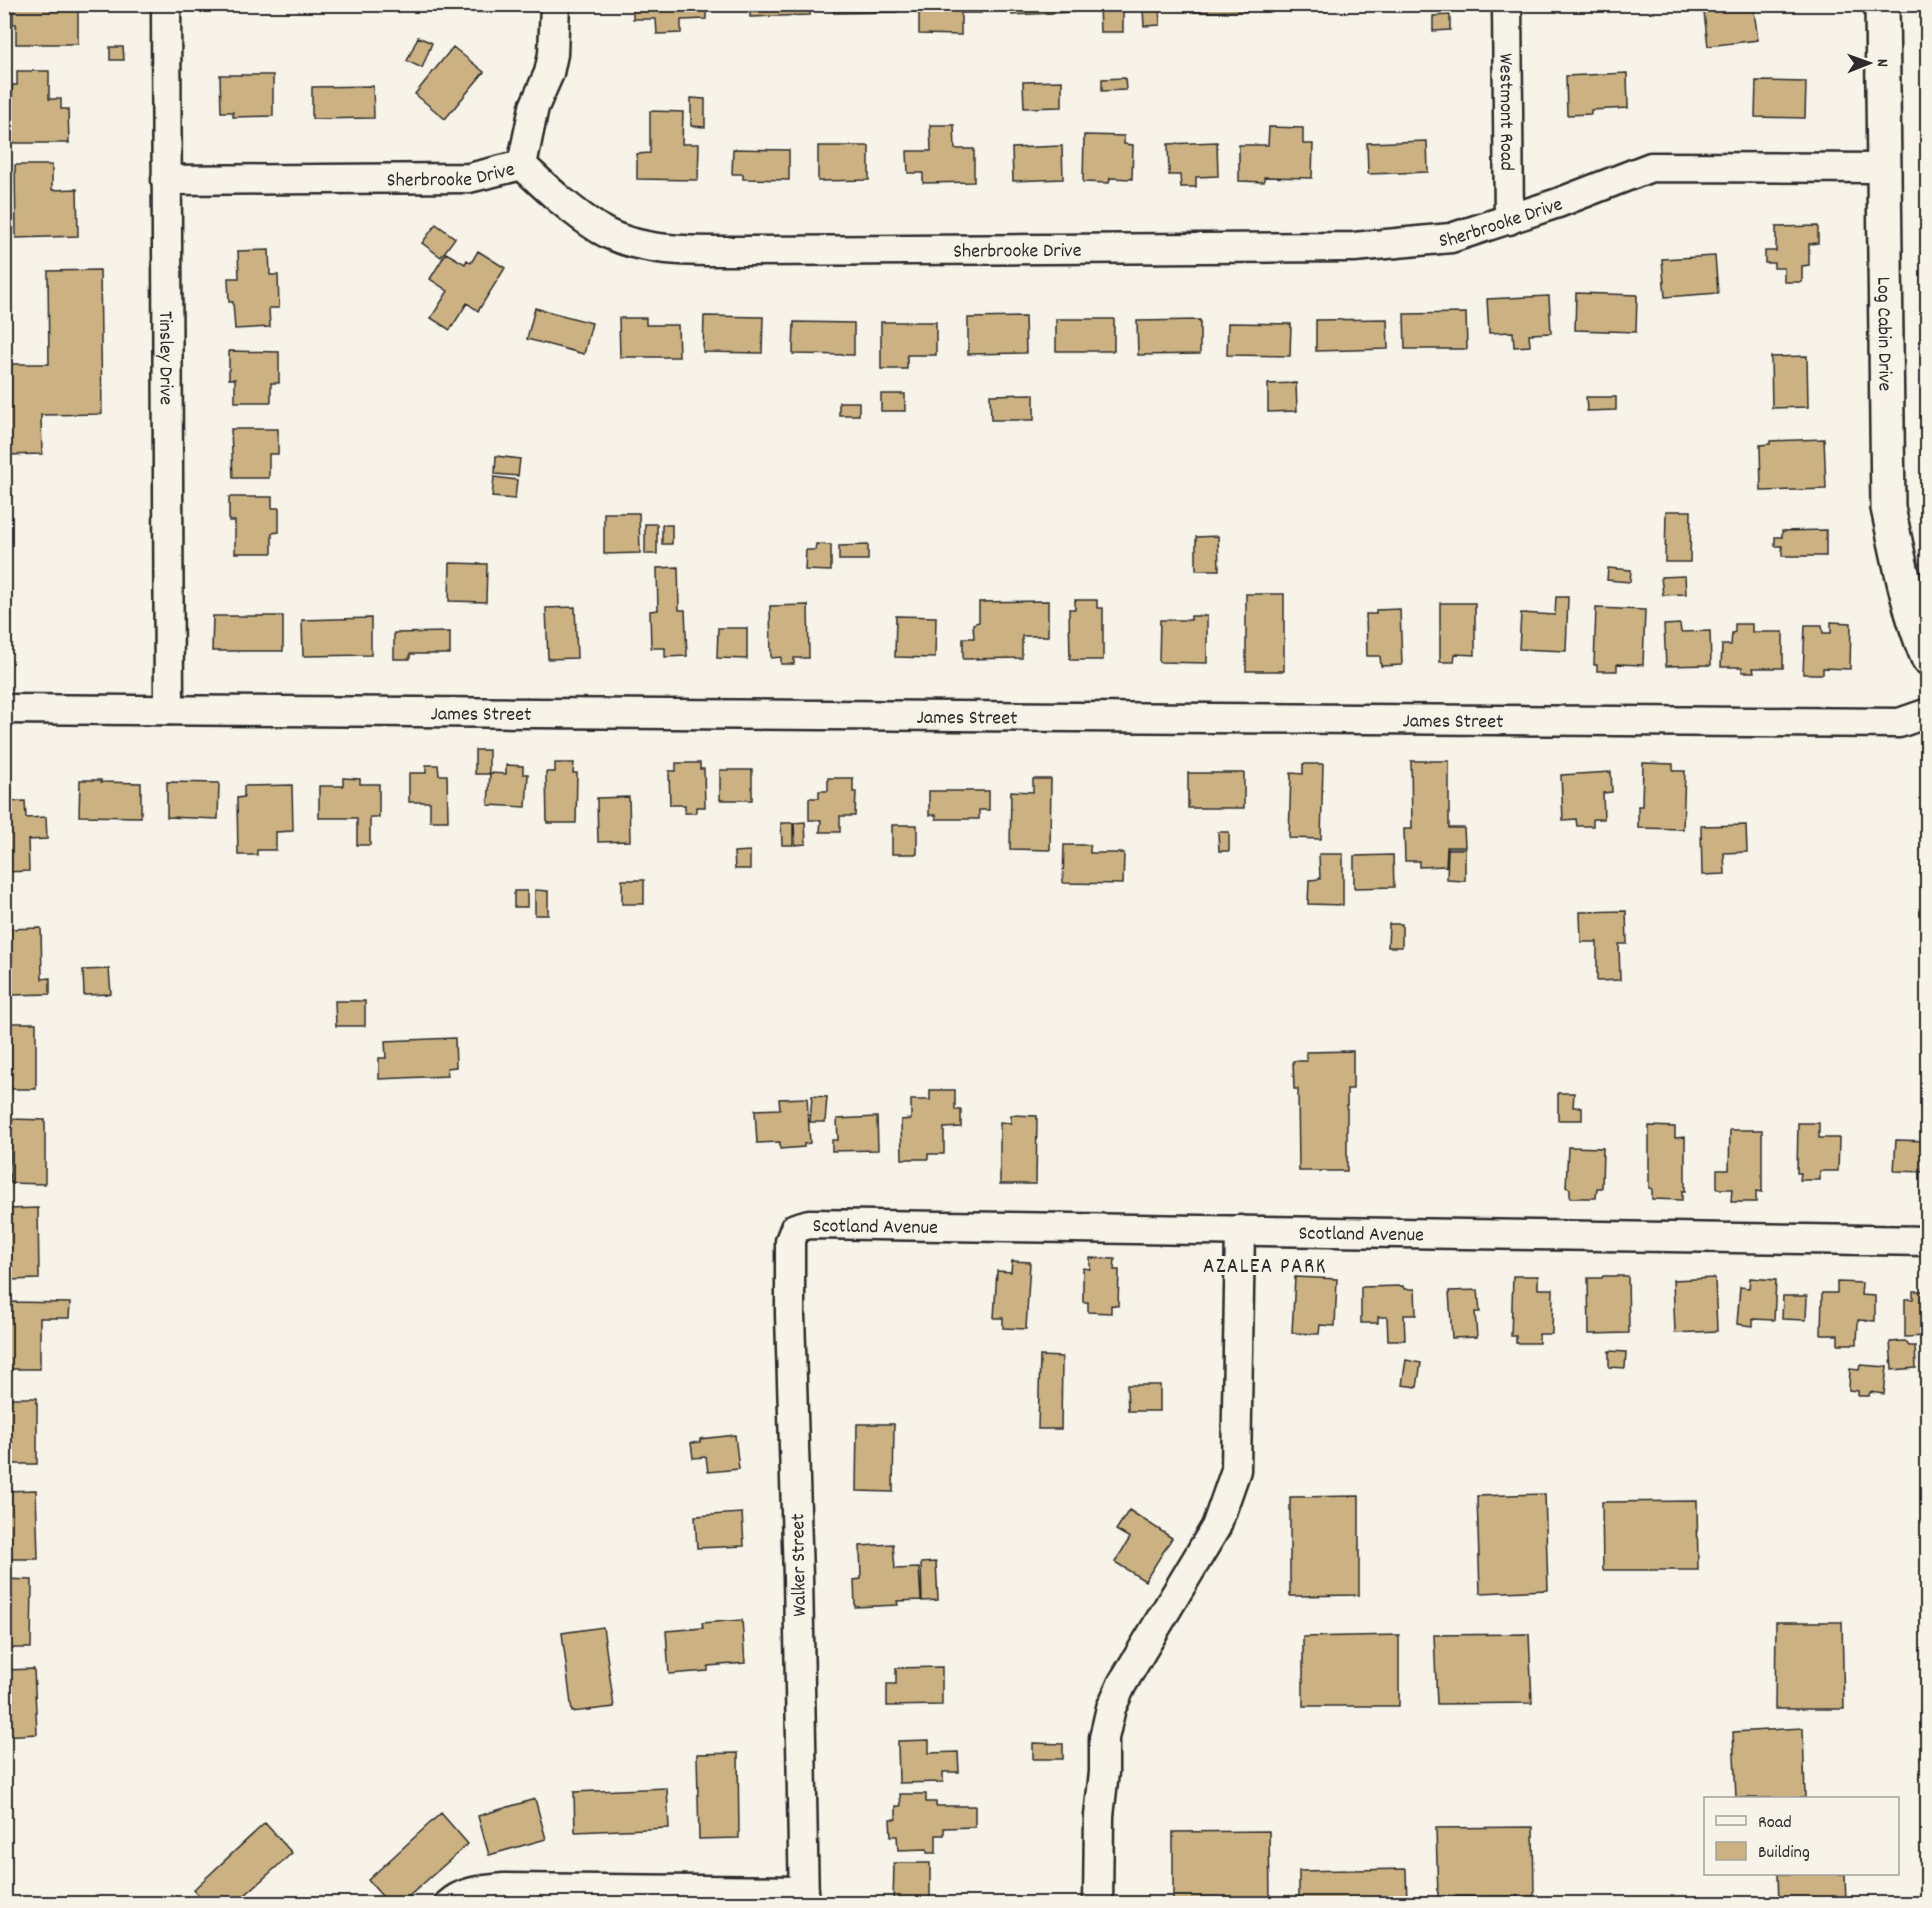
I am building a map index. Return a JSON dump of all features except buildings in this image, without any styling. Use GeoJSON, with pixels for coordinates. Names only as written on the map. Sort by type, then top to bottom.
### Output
{"type":"FeatureCollection","features":[{"type":"Feature","properties":{"kind":"street","name":"Tinsley Drive"},"geometry":{"type":"LineString","coordinates":[[166,4],[168,710]]}},
{"type":"Feature","properties":{"kind":"street"},"geometry":{"type":"LineString","coordinates":[[522,165],[534,107],[549,73],[553,54],[555,4]]}},
{"type":"Feature","properties":{"kind":"street","name":"Westmont Road"},"geometry":{"type":"LineString","coordinates":[[1507,4],[1509,220]]}},
{"type":"Feature","properties":{"kind":"street","name":"Log Cabin Drive"},"geometry":{"type":"LineString","coordinates":[[1882,4],[1888,508],[1902,576],[1928,658]]}},
{"type":"Feature","properties":{"kind":"street","name":"Sherbrooke Drive"},"geometry":{"type":"LineString","coordinates":[[166,180],[469,178],[522,165],[560,200],[603,231],[638,244],[690,250],[1353,247],[1451,238],[1509,220],[1651,167],[1883,168]]}},
{"type":"Feature","properties":{"kind":"street","name":"James Street"},"geometry":{"type":"LineString","coordinates":[[4,709],[1887,723],[1899,723],[1928,713]]}},
{"type":"Feature","properties":{"kind":"street","name":"Scotland Avenue"},"geometry":{"type":"LineString","coordinates":[[795,1228],[809,1224],[1928,1241]]}},
{"type":"Feature","properties":{"kind":"street","name":"Walker Street"},"geometry":{"type":"LineString","coordinates":[[795,1228],[790,1241],[790,1315],[804,1897]]}},
{"type":"Feature","properties":{"kind":"street"},"geometry":{"type":"LineString","coordinates":[[1098,1904],[1099,1816],[1104,1772],[1104,1738],[1111,1708],[1122,1684],[1216,1527],[1236,1470],[1240,1230]]}},
{"type":"Feature","properties":{"kind":"street"},"geometry":{"type":"LineString","coordinates":[[449,1904],[455,1898],[478,1891],[505,1888],[804,1897]]}},
{"type":"Feature","properties":{"kind":"district","name":"AZALEA PARK"},"geometry":{"type":"Point","coordinates":[1265,1265]}}]}
